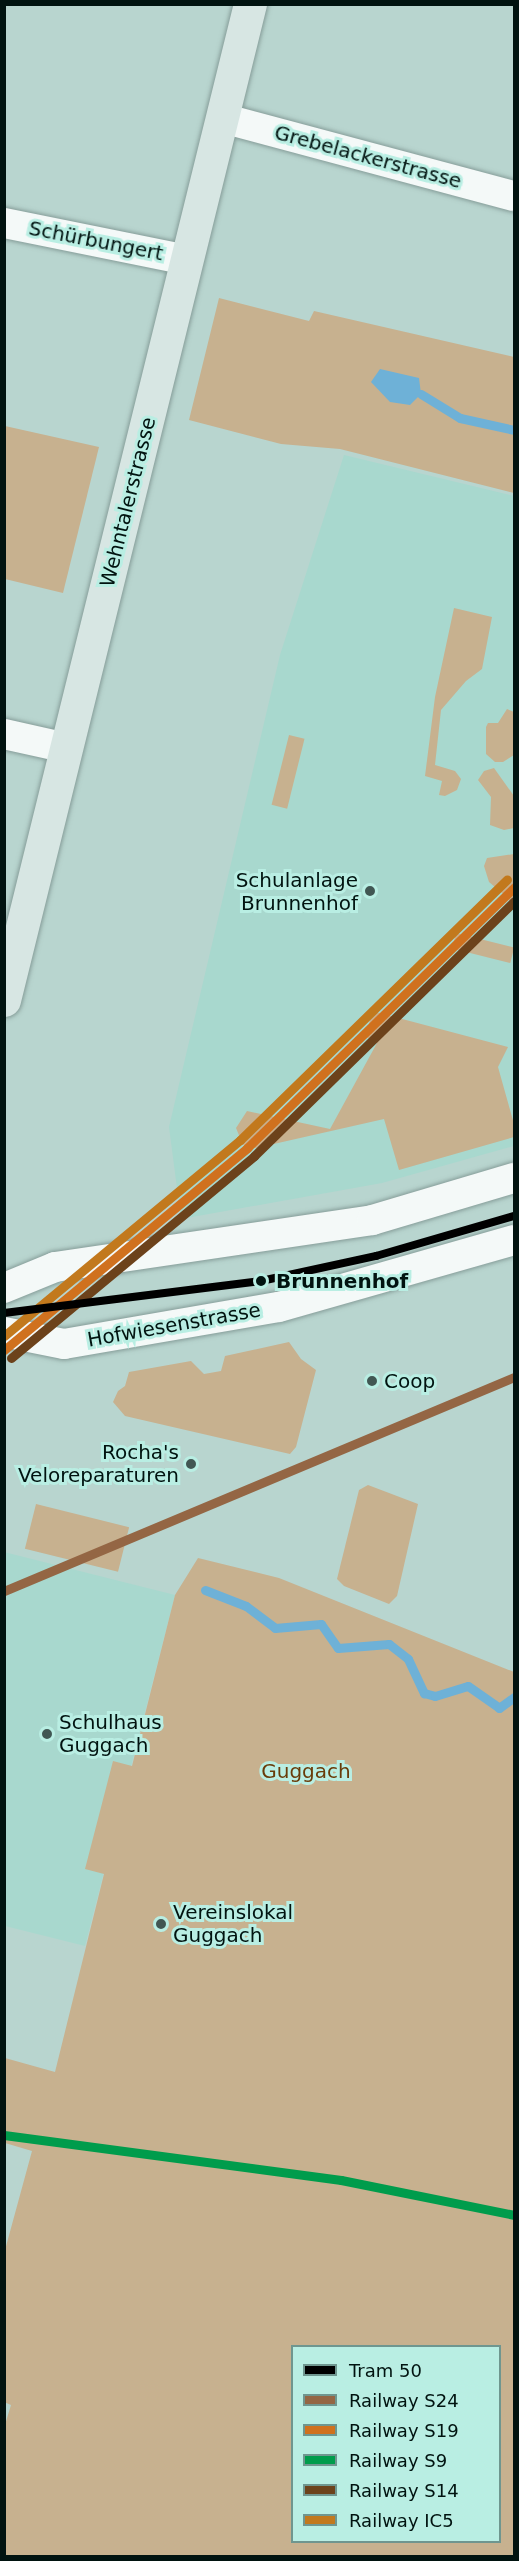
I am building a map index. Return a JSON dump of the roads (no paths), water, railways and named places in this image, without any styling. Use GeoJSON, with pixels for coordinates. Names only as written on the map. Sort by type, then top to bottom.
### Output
{"type":"FeatureCollection","features":[{"type":"Feature","properties":{"kind":"main road","name":"Wehntalerstrasse"},"geometry":{"type":"LineString","coordinates":[[4,1000],[250,4]]}},
{"type":"Feature","properties":{"kind":"street","name":"Grebelackerstrasse"},"geometry":{"type":"LineString","coordinates":[[222,118],[514,196]]}},
{"type":"Feature","properties":{"kind":"street","name":"Schürbungert"},"geometry":{"type":"LineString","coordinates":[[4,223],[187,260]]}},
{"type":"Feature","properties":{"kind":"street"},"geometry":{"type":"LineString","coordinates":[[4,734],[67,748]]}},
{"type":"Feature","properties":{"kind":"street"},"geometry":{"type":"LineString","coordinates":[[4,1288],[55,1267],[372,1220],[514,1178]]}},
{"type":"Feature","properties":{"kind":"street","name":"Hofwiesenstrasse"},"geometry":{"type":"LineString","coordinates":[[4,1332],[64,1344],[279,1307],[514,1240]]}},
{"type":"Feature","properties":{"kind":"water"},"geometry":{"type":"Polygon","coordinates":[[[380,369],[419,378],[421,394],[410,405],[390,402],[371,382],[380,369]]]}},
{"type":"Feature","properties":{"kind":"waterway"},"geometry":{"type":"LineString","coordinates":[[421,394],[460,418],[514,430]]}},
{"type":"Feature","properties":{"kind":"waterway"},"geometry":{"type":"LineString","coordinates":[[205,1590],[246,1606],[275,1628],[321,1624],[338,1648],[389,1644],[408,1659],[424,1693],[435,1696],[468,1686],[499,1708],[514,1697]]}},
{"type":"Feature","properties":{"kind":"tram line","name":"50"},"geometry":{"type":"LineString","coordinates":[[4,1313],[261,1281],[376,1256],[514,1216]]}},
{"type":"Feature","properties":{"kind":"rail line","name":"IC5"},"geometry":{"type":"LineString","coordinates":[[4,1336],[240,1140],[507,879]]}},
{"type":"Feature","properties":{"kind":"rail line","name":"S19"},"geometry":{"type":"LineString","coordinates":[[4,1350],[247,1148],[514,887]]}},
{"type":"Feature","properties":{"kind":"rail line","name":"S14"},"geometry":{"type":"LineString","coordinates":[[11,1358],[254,1156],[514,901]]}},
{"type":"Feature","properties":{"kind":"rail line","name":"S24"},"geometry":{"type":"LineString","coordinates":[[4,1591],[514,1377]]}},
{"type":"Feature","properties":{"kind":"rail line","name":"S9"},"geometry":{"type":"LineString","coordinates":[[4,2135],[341,2180],[514,2215]]}},
{"type":"Feature","properties":{"kind":"place","name":"Schulanlage Brunnenhof"},"geometry":{"type":"Point","coordinates":[370,891]}},
{"type":"Feature","properties":{"kind":"place","name":"Brunnenhof"},"geometry":{"type":"Point","coordinates":[261,1281]}},
{"type":"Feature","properties":{"kind":"place","name":"Coop"},"geometry":{"type":"Point","coordinates":[372,1381]}},
{"type":"Feature","properties":{"kind":"place","name":"Rocha's Veloreparaturen"},"geometry":{"type":"Point","coordinates":[191,1464]}},
{"type":"Feature","properties":{"kind":"place","name":"Schulhaus Guggach"},"geometry":{"type":"Point","coordinates":[47,1734]}},
{"type":"Feature","properties":{"kind":"place","name":"Vereinslokal Guggach"},"geometry":{"type":"Point","coordinates":[161,1924]}},
{"type":"Feature","properties":{"kind":"park label","name":"Guggach"},"geometry":{"type":"Point","coordinates":[306,1771]}}]}
